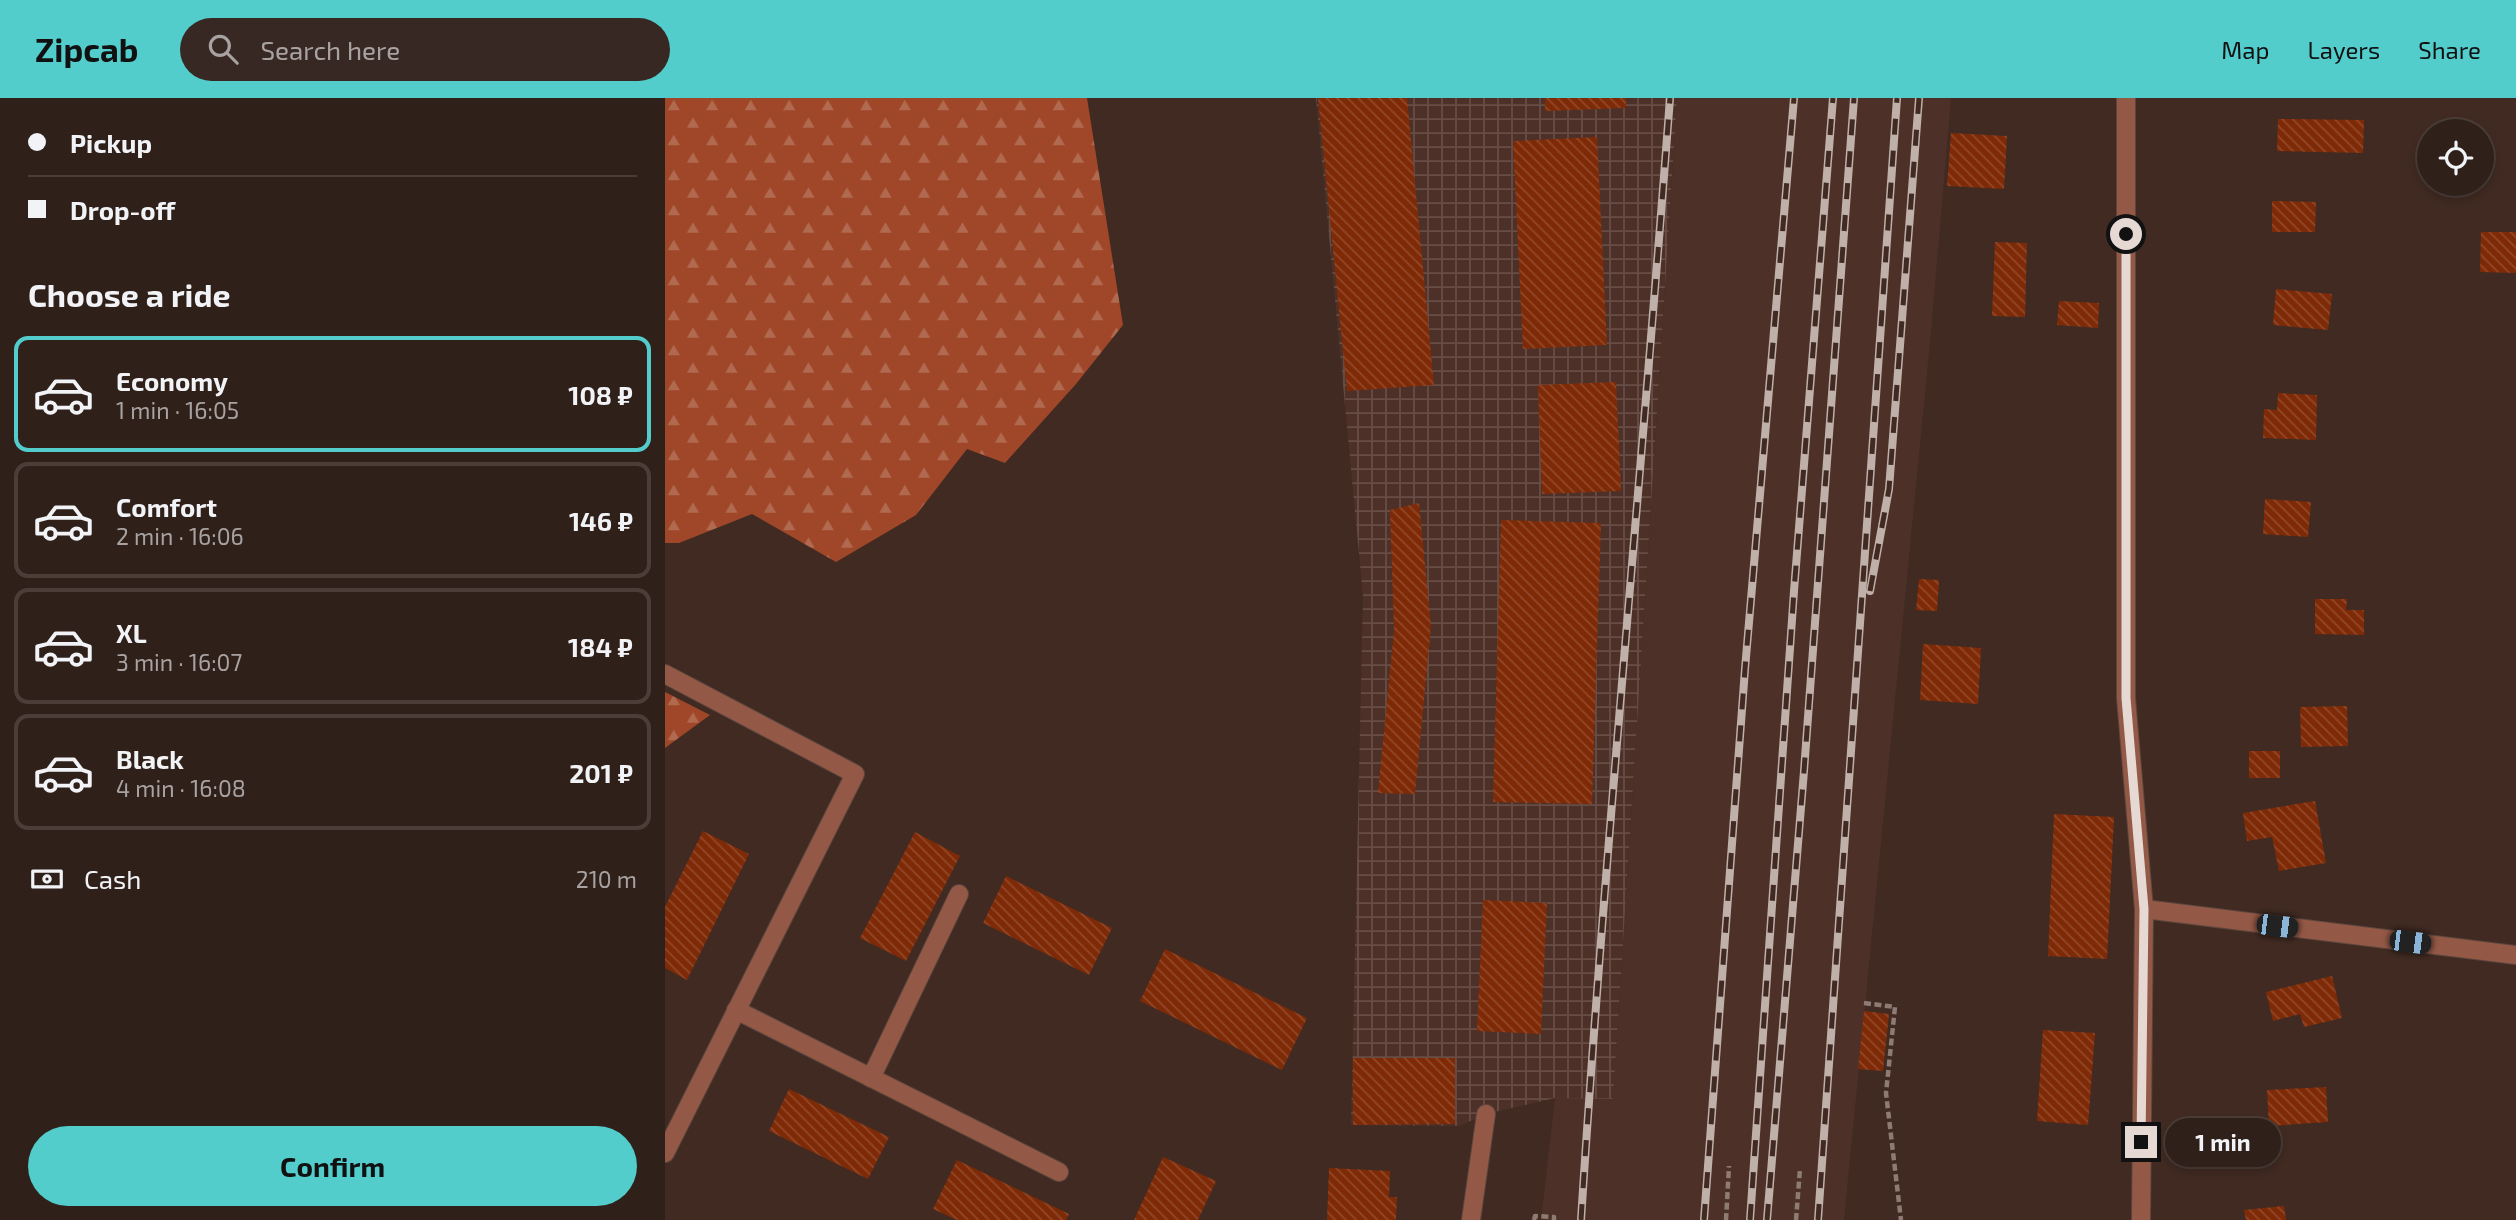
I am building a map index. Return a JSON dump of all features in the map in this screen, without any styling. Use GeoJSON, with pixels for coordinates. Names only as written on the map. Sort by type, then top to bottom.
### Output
{"type":"FeatureCollection","features":[{"type":"Feature","properties":{"kind":"street"},"geometry":{"type":"LineString","coordinates":[[2126,98],[2126,698],[2144,909],[2141,1220]]}},
{"type":"Feature","properties":{"kind":"street"},"geometry":{"type":"LineString","coordinates":[[665,674],[855,774],[665,1153]]}},
{"type":"Feature","properties":{"kind":"street"},"geometry":{"type":"LineString","coordinates":[[871,1078],[959,894]]}},
{"type":"Feature","properties":{"kind":"street"},"geometry":{"type":"LineString","coordinates":[[2144,909],[2516,955]]}},
{"type":"Feature","properties":{"kind":"street"},"geometry":{"type":"LineString","coordinates":[[736,1010],[1059,1172]]}},
{"type":"Feature","properties":{"kind":"street"},"geometry":{"type":"LineString","coordinates":[[1471,1220],[1486,1114]]}},
{"type":"Feature","properties":{"kind":"path"},"geometry":{"type":"LineString","coordinates":[[1864,1003],[1895,1007],[1886,1093],[1901,1220]]}},
{"type":"Feature","properties":{"kind":"path"},"geometry":{"type":"LineString","coordinates":[[1726,1220],[1729,1166]]}},
{"type":"Feature","properties":{"kind":"path"},"geometry":{"type":"LineString","coordinates":[[1796,1220],[1800,1170]]}},
{"type":"Feature","properties":{"kind":"path"},"geometry":{"type":"LineString","coordinates":[[1534,1220],[1535,1216],[1554,1217],[1554,1220]]}},
{"type":"Feature","properties":{"kind":"shaded area"},"geometry":{"type":"Polygon","coordinates":[[[1316,98],[1677,98],[1613,1099],[1555,1098],[1486,1114],[1459,1126],[1351,1125],[1363,596],[1316,98]]]}},
{"type":"Feature","properties":{"kind":"shaded area"},"geometry":{"type":"Polygon","coordinates":[[[1677,98],[1951,98],[1930,343],[1844,1220],[1541,1220],[1555,1098],[1613,1098],[1677,98]]]}},
{"type":"Feature","properties":{"kind":"green space"},"geometry":{"type":"Polygon","coordinates":[[[665,98],[1087,98],[1123,325],[1076,384],[1005,463],[967,449],[916,515],[836,562],[752,514],[679,543],[665,543],[665,98]]]}},
{"type":"Feature","properties":{"kind":"green space"},"geometry":{"type":"Polygon","coordinates":[[[665,692],[710,715],[665,748],[665,692]]]}},
{"type":"Feature","properties":{"kind":"building"},"geometry":{"type":"Polygon","coordinates":[[[1318,98],[1407,98],[1434,385],[1347,391],[1318,98]]]}},
{"type":"Feature","properties":{"kind":"building"},"geometry":{"type":"Polygon","coordinates":[[[1545,98],[1626,98],[1626,108],[1545,111],[1545,98]]]}},
{"type":"Feature","properties":{"kind":"building"},"geometry":{"type":"Polygon","coordinates":[[[2278,119],[2364,120],[2363,153],[2277,151],[2278,119]]]}},
{"type":"Feature","properties":{"kind":"building"},"geometry":{"type":"Polygon","coordinates":[[[1951,133],[2007,136],[2004,189],[1947,186],[1951,133]]]}},
{"type":"Feature","properties":{"kind":"building"},"geometry":{"type":"Polygon","coordinates":[[[1597,137],[1607,345],[1523,349],[1513,141],[1597,137]]]}},
{"type":"Feature","properties":{"kind":"building"},"geometry":{"type":"Polygon","coordinates":[[[2272,201],[2316,202],[2315,232],[2272,232],[2272,201]]]}},
{"type":"Feature","properties":{"kind":"building"},"geometry":{"type":"Polygon","coordinates":[[[2481,232],[2516,232],[2516,273],[2480,272],[2481,232]]]}},
{"type":"Feature","properties":{"kind":"building"},"geometry":{"type":"Polygon","coordinates":[[[1995,242],[2027,243],[2025,317],[1992,316],[1995,242]]]}},
{"type":"Feature","properties":{"kind":"building"},"geometry":{"type":"Polygon","coordinates":[[[2276,289],[2332,294],[2328,330],[2273,325],[2276,289]]]}},
{"type":"Feature","properties":{"kind":"building"},"geometry":{"type":"Polygon","coordinates":[[[2059,301],[2099,303],[2098,328],[2057,325],[2059,301]]]}},
{"type":"Feature","properties":{"kind":"building"},"geometry":{"type":"Polygon","coordinates":[[[1616,382],[1621,491],[1542,494],[1538,385],[1616,382]]]}},
{"type":"Feature","properties":{"kind":"building"},"geometry":{"type":"Polygon","coordinates":[[[2278,393],[2317,395],[2316,440],[2263,438],[2264,409],[2277,410],[2278,393]]]}},
{"type":"Feature","properties":{"kind":"building"},"geometry":{"type":"Polygon","coordinates":[[[2265,499],[2311,502],[2308,537],[2263,534],[2265,499]]]}},
{"type":"Feature","properties":{"kind":"building"},"geometry":{"type":"Polygon","coordinates":[[[1419,503],[1431,626],[1415,794],[1378,793],[1394,630],[1390,510],[1419,503]]]}},
{"type":"Feature","properties":{"kind":"building"},"geometry":{"type":"Polygon","coordinates":[[[1501,520],[1601,523],[1592,804],[1493,802],[1501,520]]]}},
{"type":"Feature","properties":{"kind":"building"},"geometry":{"type":"Polygon","coordinates":[[[1919,579],[1939,580],[1937,611],[1916,610],[1919,579]]]}},
{"type":"Feature","properties":{"kind":"building"},"geometry":{"type":"Polygon","coordinates":[[[2315,599],[2347,599],[2346,610],[2364,610],[2364,635],[2315,634],[2315,599]]]}},
{"type":"Feature","properties":{"kind":"building"},"geometry":{"type":"Polygon","coordinates":[[[1923,644],[1981,648],[1978,704],[1920,700],[1923,644]]]}},
{"type":"Feature","properties":{"kind":"building"},"geometry":{"type":"Polygon","coordinates":[[[2347,706],[2348,746],[2301,747],[2300,707],[2347,706]]]}},
{"type":"Feature","properties":{"kind":"building"},"geometry":{"type":"Polygon","coordinates":[[[2249,751],[2280,751],[2280,778],[2249,778],[2249,751]]]}},
{"type":"Feature","properties":{"kind":"building"},"geometry":{"type":"Polygon","coordinates":[[[2315,801],[2326,863],[2279,871],[2272,837],[2247,841],[2243,813],[2315,801]]]}},
{"type":"Feature","properties":{"kind":"building"},"geometry":{"type":"Polygon","coordinates":[[[2054,814],[2114,817],[2107,959],[2048,956],[2054,814]]]}},
{"type":"Feature","properties":{"kind":"building"},"geometry":{"type":"Polygon","coordinates":[[[703,831],[749,854],[687,980],[665,968],[665,907],[703,831]]]}},
{"type":"Feature","properties":{"kind":"building"},"geometry":{"type":"Polygon","coordinates":[[[915,832],[960,856],[906,961],[860,938],[915,832]]]}},
{"type":"Feature","properties":{"kind":"building"},"geometry":{"type":"Polygon","coordinates":[[[1006,876],[1112,928],[1089,975],[983,923],[1006,876]]]}},
{"type":"Feature","properties":{"kind":"building"},"geometry":{"type":"Polygon","coordinates":[[[1483,900],[1547,903],[1541,1034],[1477,1031],[1483,900]]]}},
{"type":"Feature","properties":{"kind":"building"},"geometry":{"type":"Polygon","coordinates":[[[1165,949],[1307,1018],[1282,1070],[1140,1001],[1165,949]]]}},
{"type":"Feature","properties":{"kind":"building"},"geometry":{"type":"Polygon","coordinates":[[[2332,976],[2342,1018],[2304,1027],[2300,1014],[2273,1021],[2266,992],[2332,976]]]}},
{"type":"Feature","properties":{"kind":"building"},"geometry":{"type":"Polygon","coordinates":[[[1864,1011],[1889,1014],[1883,1071],[1858,1069],[1864,1011]]]}},
{"type":"Feature","properties":{"kind":"building"},"geometry":{"type":"Polygon","coordinates":[[[2043,1030],[2095,1033],[2088,1125],[2037,1121],[2043,1030]]]}},
{"type":"Feature","properties":{"kind":"building"},"geometry":{"type":"Polygon","coordinates":[[[1353,1058],[1455,1058],[1455,1124],[1353,1125],[1353,1058]]]}},
{"type":"Feature","properties":{"kind":"building"},"geometry":{"type":"Polygon","coordinates":[[[2326,1087],[2328,1122],[2269,1126],[2267,1090],[2326,1087]]]}},
{"type":"Feature","properties":{"kind":"building"},"geometry":{"type":"Polygon","coordinates":[[[789,1089],[889,1137],[868,1179],[769,1131],[789,1089]]]}},
{"type":"Feature","properties":{"kind":"building"},"geometry":{"type":"Polygon","coordinates":[[[1163,1157],[1216,1181],[1198,1220],[1134,1220],[1163,1157]]]}},
{"type":"Feature","properties":{"kind":"building"},"geometry":{"type":"Polygon","coordinates":[[[957,1160],[1069,1214],[1066,1220],[957,1220],[933,1209],[957,1160]]]}},
{"type":"Feature","properties":{"kind":"building"},"geometry":{"type":"Polygon","coordinates":[[[1329,1168],[1390,1171],[1389,1197],[1397,1197],[1396,1220],[1327,1220],[1329,1168]]]}},
{"type":"Feature","properties":{"kind":"building"},"geometry":{"type":"Polygon","coordinates":[[[2284,1206],[2286,1220],[2246,1220],[2244,1210],[2284,1206]]]}},
{"type":"Feature","properties":{"kind":"railway"},"geometry":{"type":"LineString","coordinates":[[1581,1220],[1601,940],[1670,98]]}},
{"type":"Feature","properties":{"kind":"railway"},"geometry":{"type":"LineString","coordinates":[[1704,1220],[1745,669],[1794,98]]}},
{"type":"Feature","properties":{"kind":"railway"},"geometry":{"type":"LineString","coordinates":[[1750,1220],[1794,591],[1833,98]]}},
{"type":"Feature","properties":{"kind":"railway"},"geometry":{"type":"LineString","coordinates":[[1767,1220],[1804,771],[1854,98]]}},
{"type":"Feature","properties":{"kind":"railway"},"geometry":{"type":"LineString","coordinates":[[1818,1220],[1897,98]]}},
{"type":"Feature","properties":{"kind":"railway"},"geometry":{"type":"LineString","coordinates":[[1870,591],[1889,489],[1919,98]]}},
{"type":"Feature","properties":{"kind":"route"},"geometry":{"type":"LineString","coordinates":[[2126,234],[2126,698],[2144,909],[2141,1142]]}}]}
